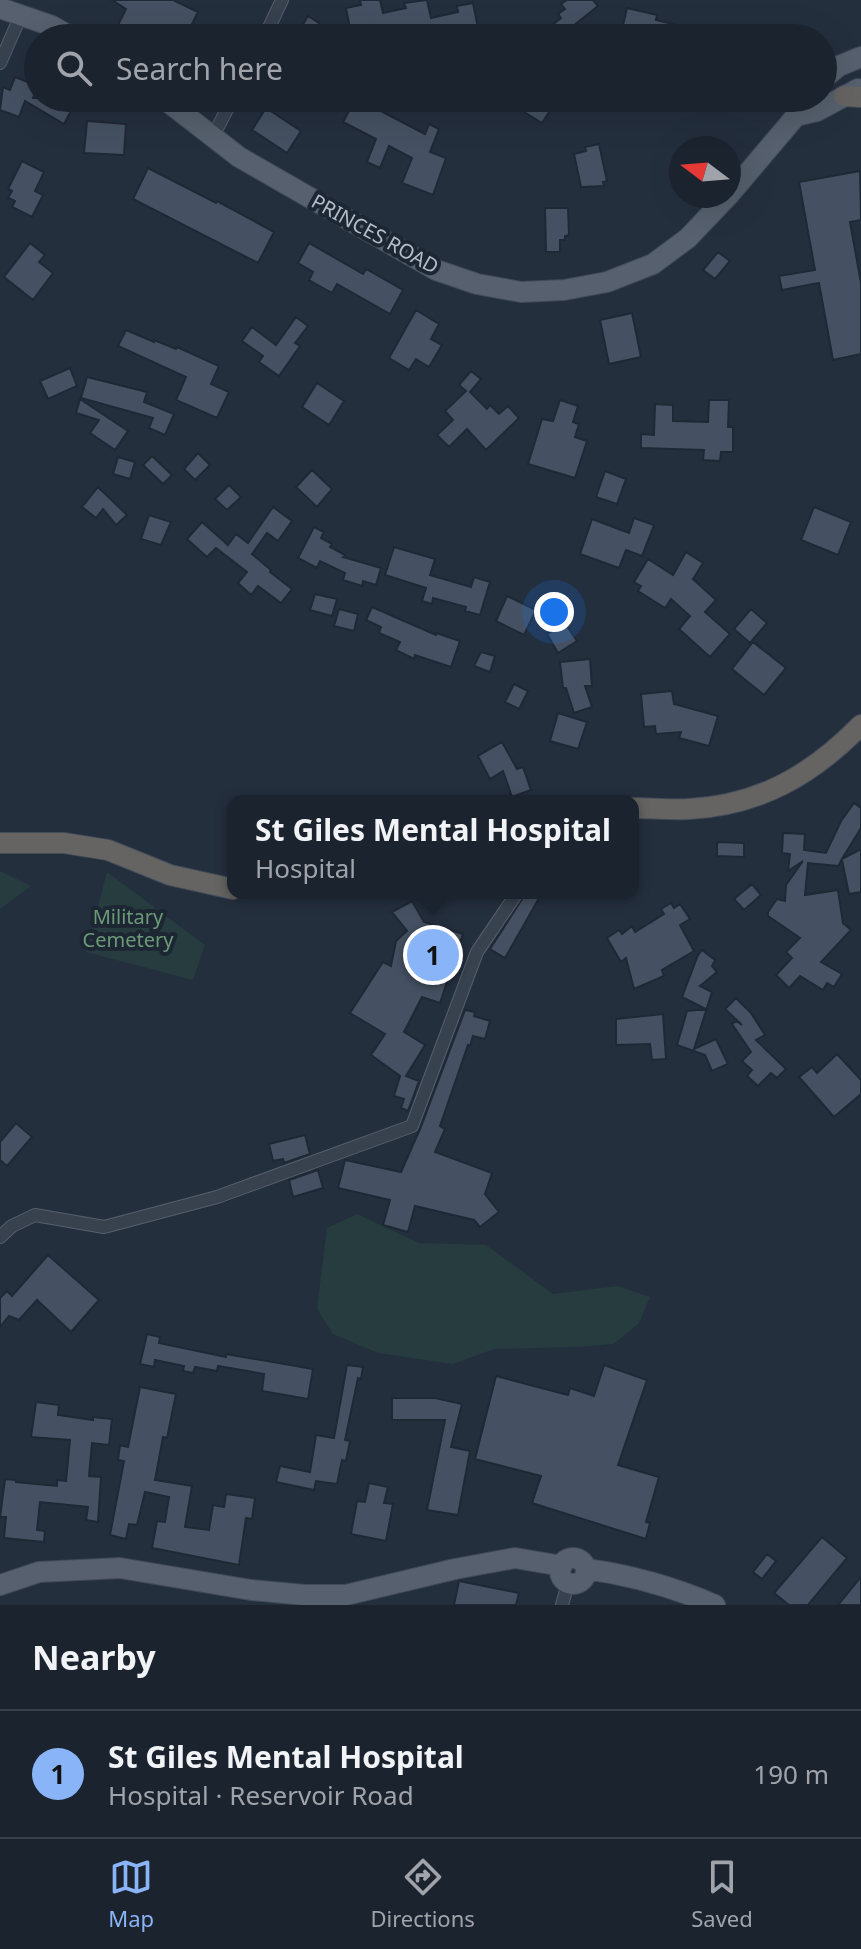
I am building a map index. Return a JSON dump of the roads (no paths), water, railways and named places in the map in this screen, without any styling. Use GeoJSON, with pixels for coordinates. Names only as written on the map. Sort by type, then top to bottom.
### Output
{"type":"FeatureCollection","features":[{"type":"Feature","properties":{"kind":"highway"},"geometry":{"type":"LineString","coordinates":[[639,808],[689,809],[750,798],[779,789],[841,746],[861,725]]}},
{"type":"Feature","properties":{"kind":"highway"},"geometry":{"type":"LineString","coordinates":[[0,843],[64,843],[97,848],[137,860],[170,875],[227,888]]}},
{"type":"Feature","properties":{"kind":"main road"},"geometry":{"type":"LineString","coordinates":[[0,8],[46,24]]}},
{"type":"Feature","properties":{"kind":"main road"},"geometry":{"type":"LineString","coordinates":[[837,68],[861,57]]}},
{"type":"Feature","properties":{"kind":"main road","name":"PRINCES ROAD"},"geometry":{"type":"LineString","coordinates":[[180,112],[239,157],[436,270],[477,284],[521,292],[564,290],[607,282],[653,264],[688,238],[716,208]]}},
{"type":"Feature","properties":{"kind":"main road","name":"PRINCES ROAD"},"geometry":{"type":"LineString","coordinates":[[741,180],[798,112]]}},
{"type":"Feature","properties":{"kind":"main road","name":"PRINCES ROAD"},"geometry":{"type":"LineString","coordinates":[[796,116],[813,112]]}},
{"type":"Feature","properties":{"kind":"main road"},"geometry":{"type":"LineString","coordinates":[[0,1585],[39,1572],[120,1568],[251,1590],[346,1595],[515,1558],[565,1574],[567,1559],[575,1558],[583,1562],[586,1569],[626,1575],[715,1605]]}},
{"type":"Feature","properties":{"kind":"street"},"geometry":{"type":"LineString","coordinates":[[271,24],[282,0]]}},
{"type":"Feature","properties":{"kind":"street"},"geometry":{"type":"LineString","coordinates":[[0,63],[21,15]]}},
{"type":"Feature","properties":{"kind":"street"},"geometry":{"type":"LineString","coordinates":[[212,138],[226,112]]}},
{"type":"Feature","properties":{"kind":"street"},"geometry":{"type":"LineString","coordinates":[[0,1237],[12,1226],[35,1215],[104,1227],[217,1197],[412,1126],[477,952],[513,899]]}},
{"type":"Feature","properties":{"kind":"street"},"geometry":{"type":"LineString","coordinates":[[562,1605],[565,1574]]}},
{"type":"Feature","properties":{"kind":"place","name":"St Giles Mental Hospital"},"geometry":{"type":"Point","coordinates":[433,955]}},
{"type":"Feature","properties":{"kind":"park label","name":"Military Cemetery"},"geometry":{"type":"Point","coordinates":[128,928]}}]}
